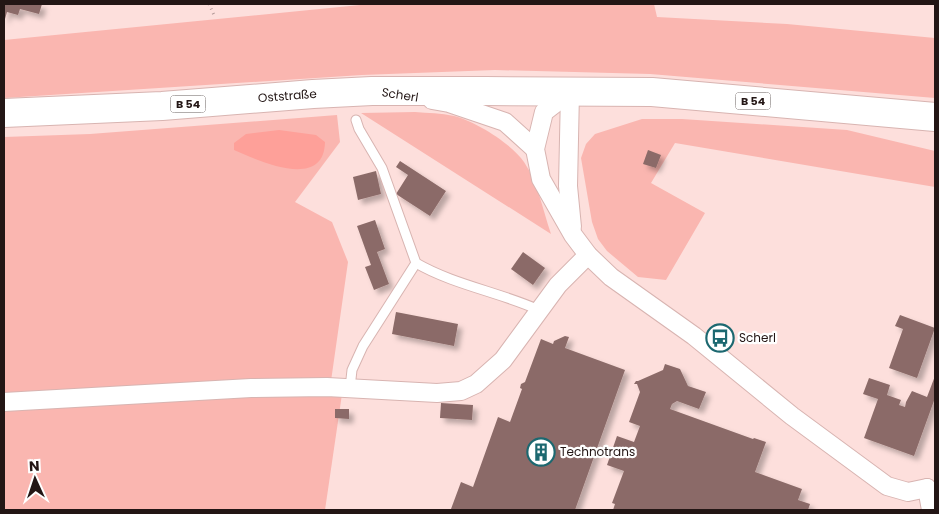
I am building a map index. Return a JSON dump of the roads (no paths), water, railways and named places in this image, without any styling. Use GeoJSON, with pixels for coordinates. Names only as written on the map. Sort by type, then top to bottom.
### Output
{"type":"FeatureCollection","features":[{"type":"Feature","properties":{"kind":"main road","name":"Oststraße"},"geometry":{"type":"LineString","coordinates":[[4,113],[162,106],[372,91],[570,92]]}},
{"type":"Feature","properties":{"kind":"main road","name":"B 54"},"geometry":{"type":"LineString","coordinates":[[570,92],[652,92],[935,117]]}},
{"type":"Feature","properties":{"kind":"street","name":"Scherl"},"geometry":{"type":"LineString","coordinates":[[372,91],[449,103],[505,122],[535,149]]}},
{"type":"Feature","properties":{"kind":"street"},"geometry":{"type":"LineString","coordinates":[[570,92],[544,112],[535,149],[542,179],[573,235],[588,255],[612,278],[694,336],[792,416],[887,486],[908,492],[932,486],[931,510]]}},
{"type":"Feature","properties":{"kind":"street"},"geometry":{"type":"LineString","coordinates":[[570,92],[568,186],[573,235]]}},
{"type":"Feature","properties":{"kind":"street"},"geometry":{"type":"LineString","coordinates":[[4,402],[251,388],[327,387],[438,393],[461,391],[476,384],[503,360],[558,285],[588,255]]}},
{"type":"Feature","properties":{"kind":"lane"},"geometry":{"type":"LineString","coordinates":[[356,120],[359,129],[382,168],[416,263],[443,277],[539,310]]}},
{"type":"Feature","properties":{"kind":"lane"},"geometry":{"type":"LineString","coordinates":[[350,388],[352,370],[363,346],[416,263]]}},
{"type":"Feature","properties":{"kind":"place","name":"Scherl"},"geometry":{"type":"Point","coordinates":[720,338]}},
{"type":"Feature","properties":{"kind":"place","name":"Technotrans"},"geometry":{"type":"Point","coordinates":[541,452]}}]}
